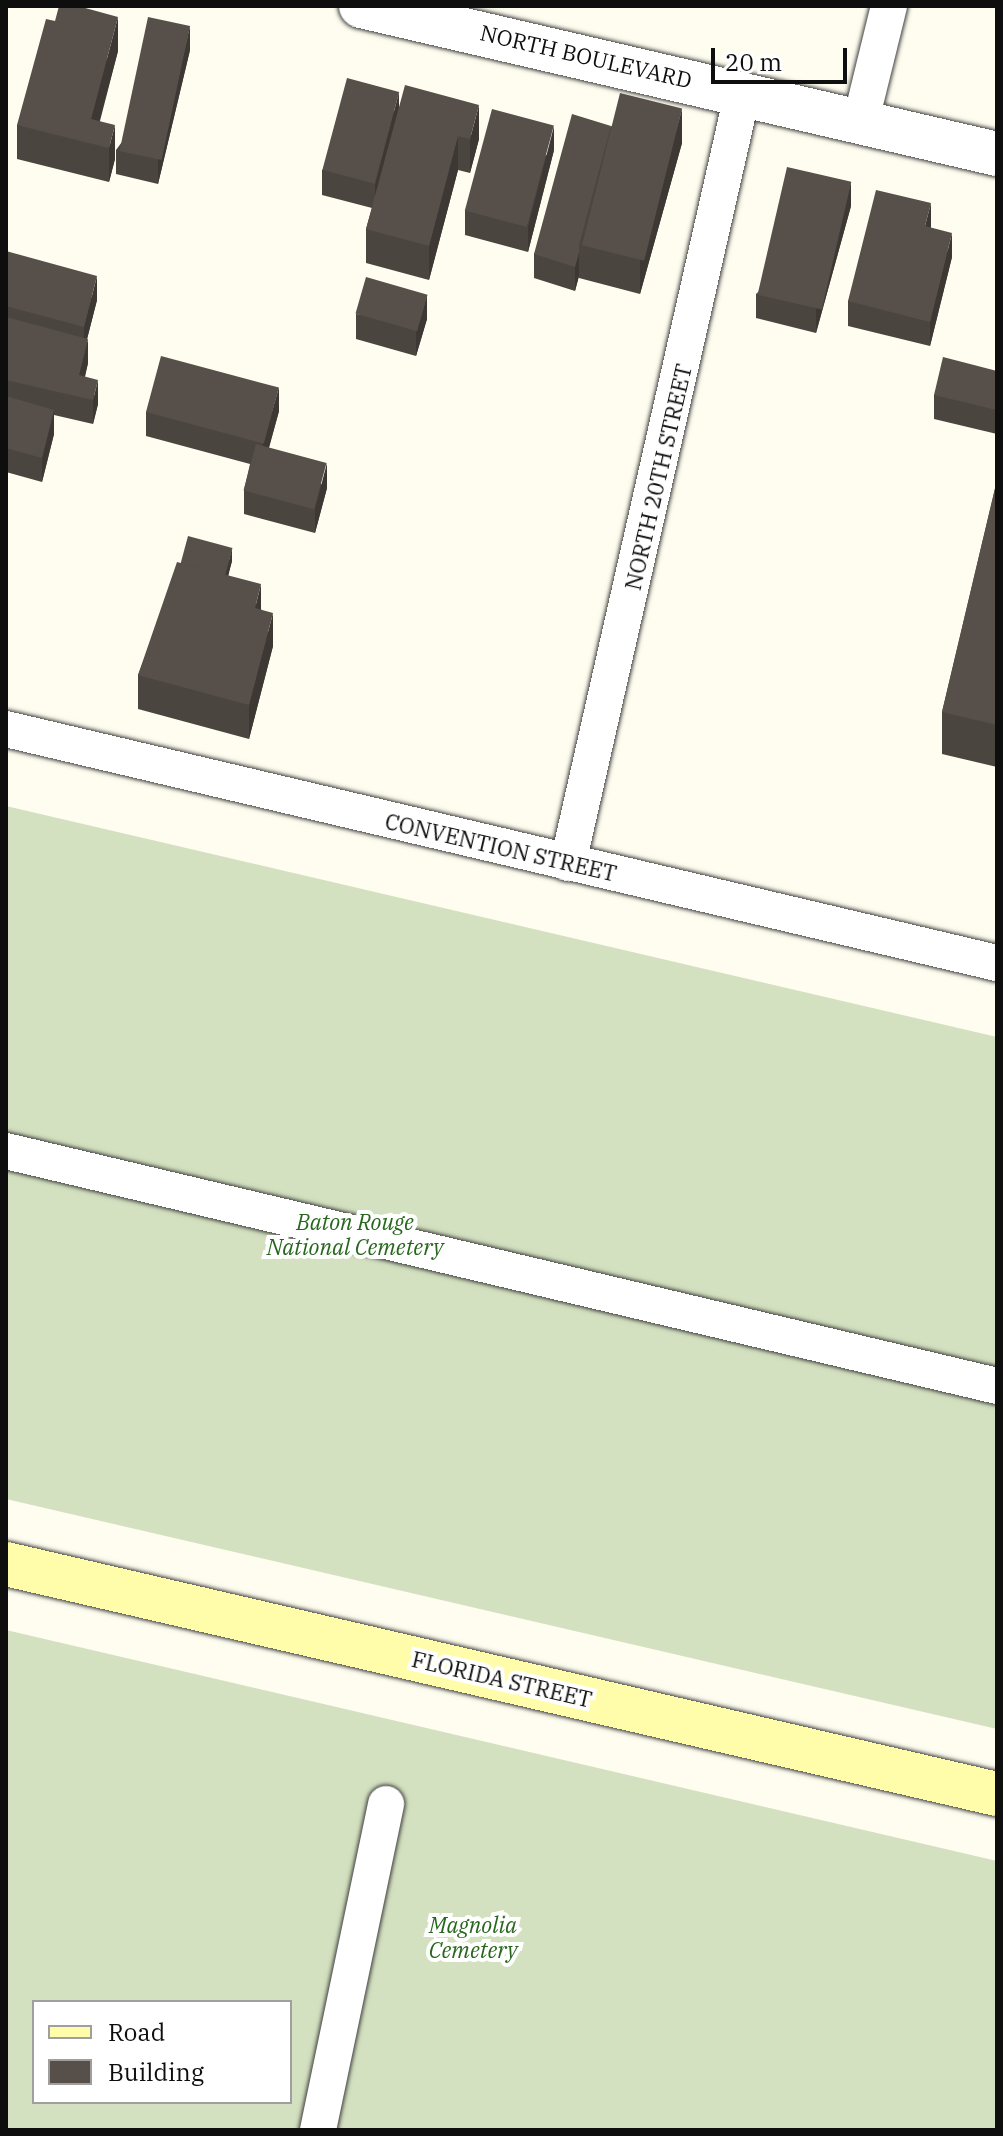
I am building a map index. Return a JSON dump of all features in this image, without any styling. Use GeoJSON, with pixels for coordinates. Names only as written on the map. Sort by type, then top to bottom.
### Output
{"type":"FeatureCollection","features":[{"type":"Feature","properties":{"kind":"main road","name":"FLORIDA STREET"},"geometry":{"type":"LineString","coordinates":[[6,1564],[997,1794]]}},
{"type":"Feature","properties":{"kind":"street","name":"NORTH BOULEVARD"},"geometry":{"type":"LineString","coordinates":[[361,6],[743,91],[997,154]]}},
{"type":"Feature","properties":{"kind":"street"},"geometry":{"type":"LineString","coordinates":[[861,120],[889,6]]}},
{"type":"Feature","properties":{"kind":"street","name":"NORTH 20TH STREET"},"geometry":{"type":"LineString","coordinates":[[568,863],[743,91]]}},
{"type":"Feature","properties":{"kind":"street","name":"CONVENTION STREET"},"geometry":{"type":"LineString","coordinates":[[6,729],[997,963]]}},
{"type":"Feature","properties":{"kind":"street"},"geometry":{"type":"LineString","coordinates":[[6,1151],[997,1386]]}},
{"type":"Feature","properties":{"kind":"street"},"geometry":{"type":"LineString","coordinates":[[318,2130],[386,1804]]}},
{"type":"Feature","properties":{"kind":"green space","name":"Baton Rouge National Cemetery"},"geometry":{"type":"Polygon","coordinates":[[[6,806],[997,1037],[997,1729],[6,1499],[6,806]]]}},
{"type":"Feature","properties":{"kind":"green space","name":"Magnolia Cemetery"},"geometry":{"type":"Polygon","coordinates":[[[6,1630],[997,1861],[997,2130],[6,2130],[6,1630]]]}},
{"type":"Feature","properties":{"kind":"building"},"geometry":{"type":"Polygon","coordinates":[[[59,6],[78,6],[118,17],[91,119],[115,125],[109,148],[17,125],[46,19],[55,21],[59,6]]]}},
{"type":"Feature","properties":{"kind":"building"},"geometry":{"type":"Polygon","coordinates":[[[148,17],[190,26],[162,160],[120,151],[148,17]]]}},
{"type":"Feature","properties":{"kind":"building"},"geometry":{"type":"Polygon","coordinates":[[[347,78],[399,92],[375,184],[322,170],[347,78]]]}},
{"type":"Feature","properties":{"kind":"building"},"geometry":{"type":"Polygon","coordinates":[[[405,85],[479,105],[470,139],[458,136],[429,246],[366,229],[405,85]]]}},
{"type":"Feature","properties":{"kind":"building"},"geometry":{"type":"Polygon","coordinates":[[[620,93],[682,108],[644,261],[582,245],[620,93]]]}},
{"type":"Feature","properties":{"kind":"building"},"geometry":{"type":"Polygon","coordinates":[[[492,109],[554,126],[527,227],[465,210],[492,109]]]}},
{"type":"Feature","properties":{"kind":"building"},"geometry":{"type":"Polygon","coordinates":[[[572,114],[611,126],[575,267],[534,254],[572,114]]]}},
{"type":"Feature","properties":{"kind":"building"},"geometry":{"type":"Polygon","coordinates":[[[787,167],[851,182],[822,309],[758,295],[787,167]]]}},
{"type":"Feature","properties":{"kind":"building"},"geometry":{"type":"Polygon","coordinates":[[[876,190],[931,203],[925,226],[952,233],[930,322],[848,301],[876,190]]]}},
{"type":"Feature","properties":{"kind":"building"},"geometry":{"type":"Polygon","coordinates":[[[6,251],[97,276],[84,327],[6,306],[6,251]]]}},
{"type":"Feature","properties":{"kind":"building"},"geometry":{"type":"Polygon","coordinates":[[[366,277],[428,295],[417,331],[356,314],[366,277]]]}},
{"type":"Feature","properties":{"kind":"building"},"geometry":{"type":"Polygon","coordinates":[[[6,317],[88,339],[79,375],[98,380],[93,400],[6,380],[6,317]]]}},
{"type":"Feature","properties":{"kind":"building"},"geometry":{"type":"Polygon","coordinates":[[[161,356],[279,388],[264,444],[146,412],[161,356]]]}},
{"type":"Feature","properties":{"kind":"building"},"geometry":{"type":"Polygon","coordinates":[[[943,357],[997,371],[997,410],[934,395],[943,357]]]}},
{"type":"Feature","properties":{"kind":"building"},"geometry":{"type":"Polygon","coordinates":[[[6,396],[54,410],[42,458],[6,448],[6,396]]]}},
{"type":"Feature","properties":{"kind":"building"},"geometry":{"type":"Polygon","coordinates":[[[256,444],[327,463],[314,509],[244,490],[256,444]]]}},
{"type":"Feature","properties":{"kind":"building"},"geometry":{"type":"Polygon","coordinates":[[[997,480],[997,725],[942,712],[997,480]]]}},
{"type":"Feature","properties":{"kind":"building"},"geometry":{"type":"Polygon","coordinates":[[[188,536],[232,548],[225,575],[181,563],[188,536]]]}},
{"type":"Feature","properties":{"kind":"building"},"geometry":{"type":"Polygon","coordinates":[[[177,562],[261,584],[255,608],[273,613],[249,705],[138,675],[177,562]]]}}]}
